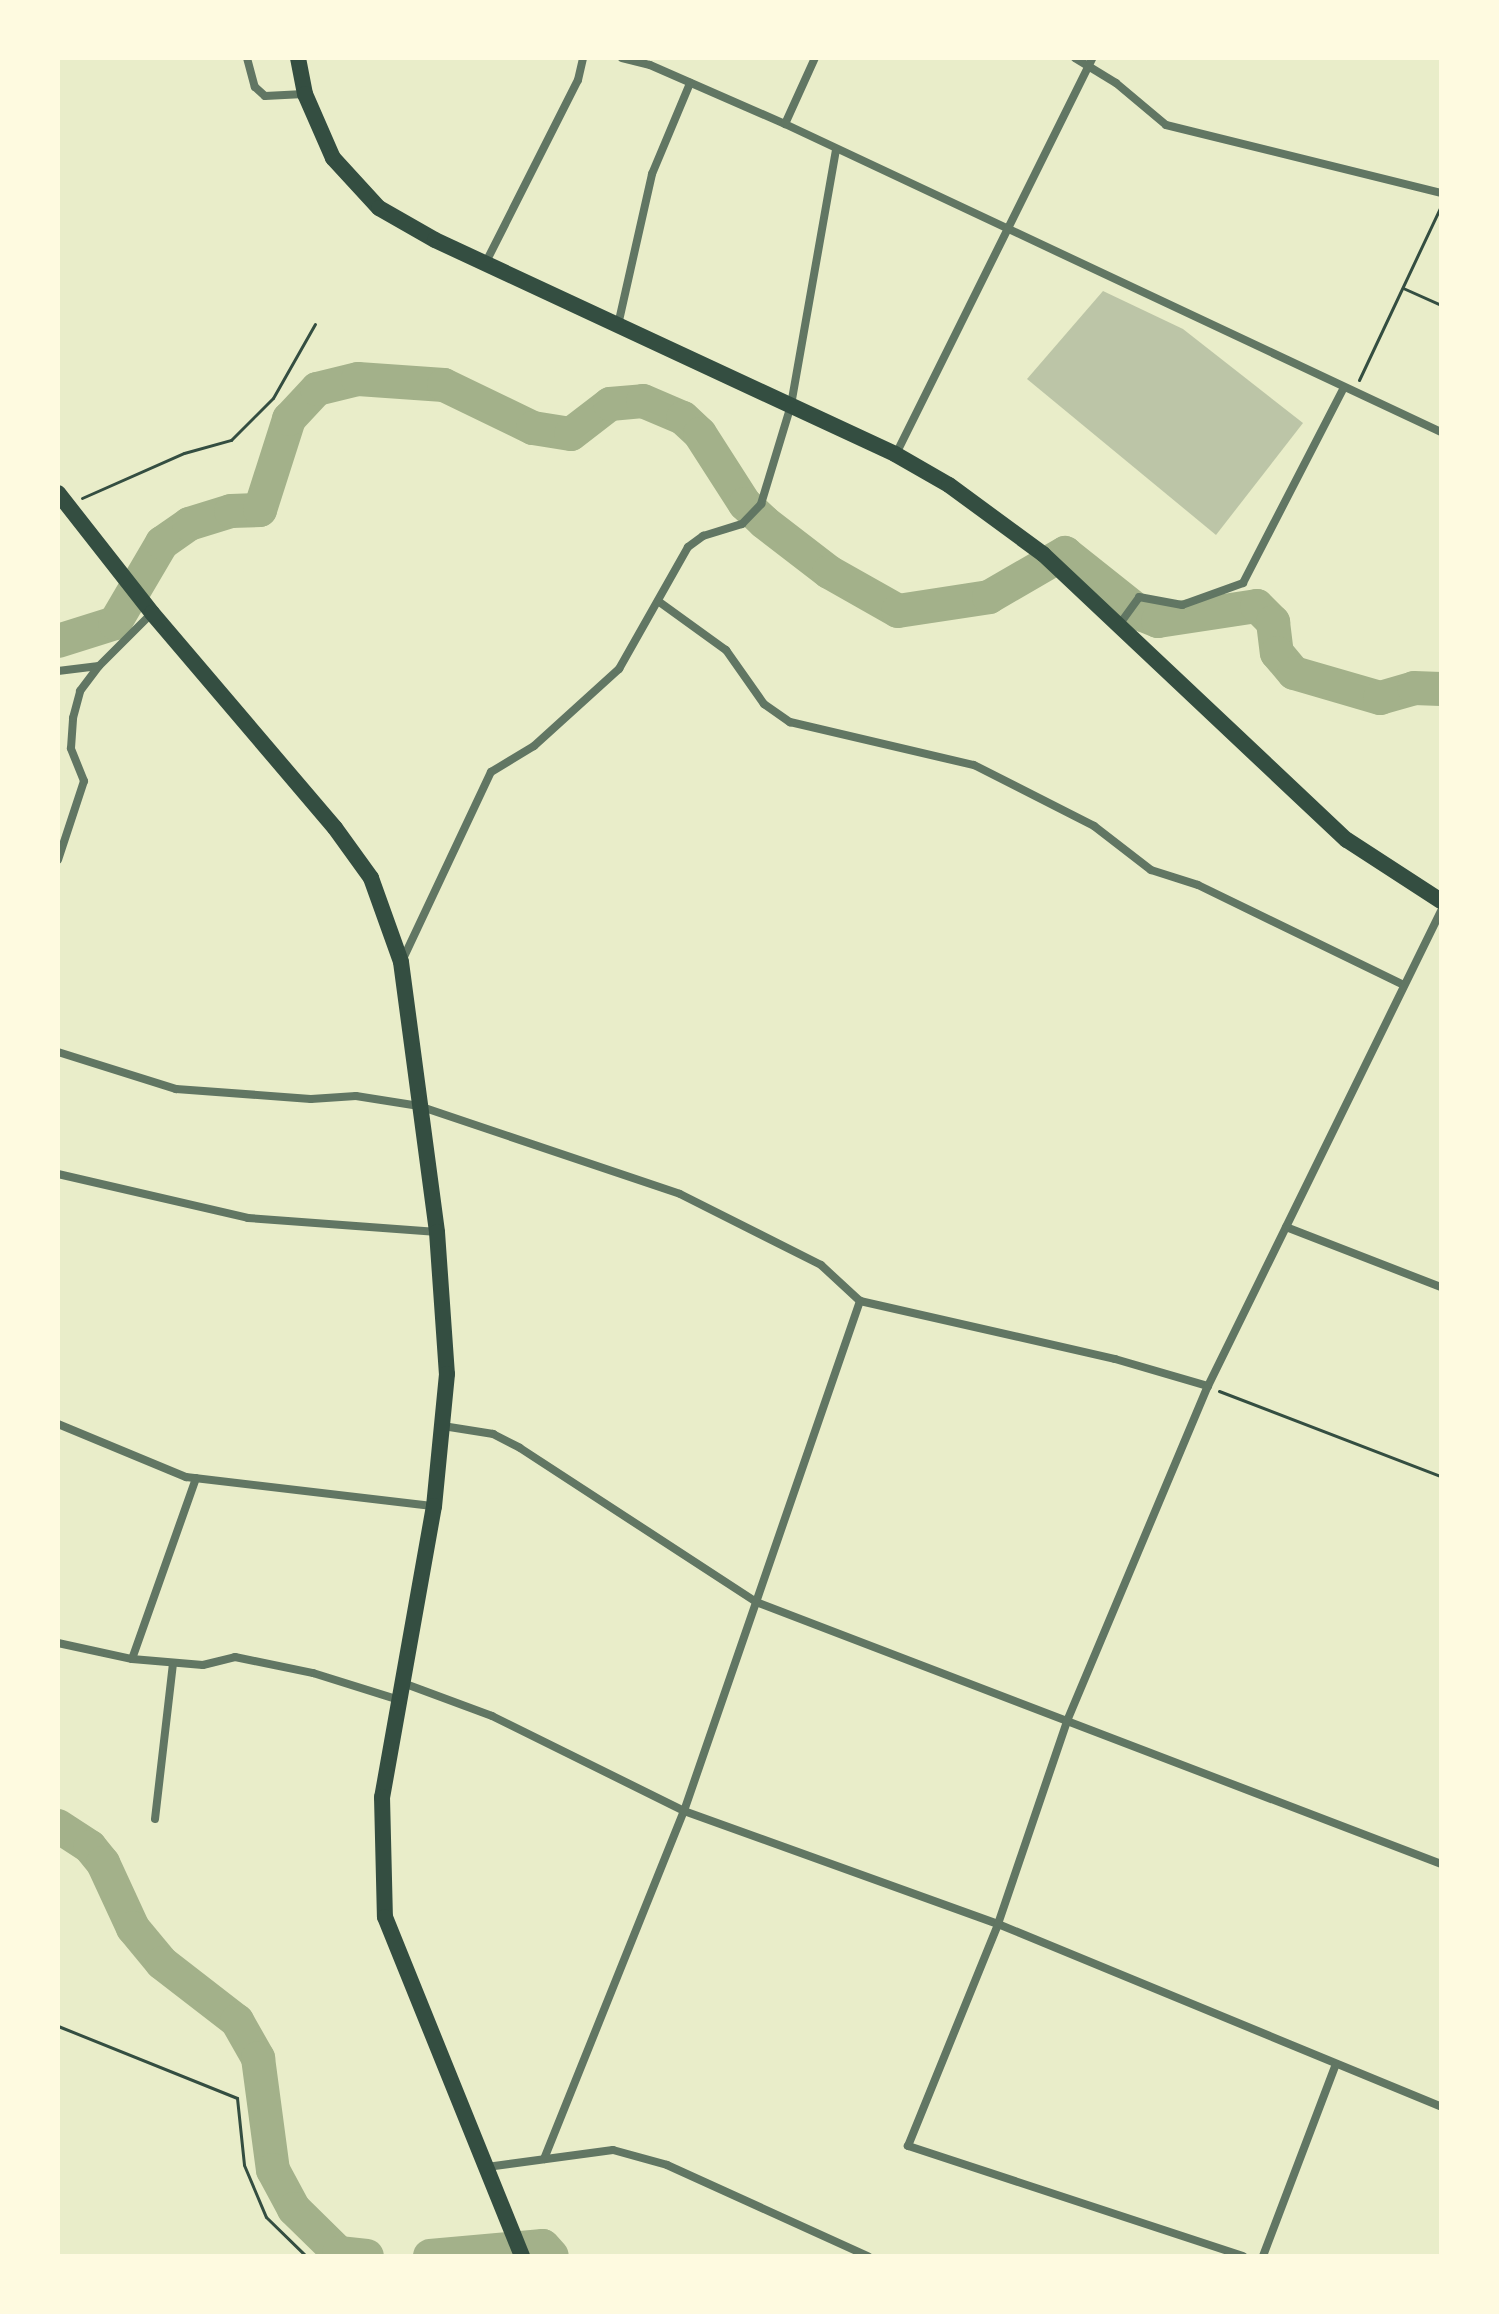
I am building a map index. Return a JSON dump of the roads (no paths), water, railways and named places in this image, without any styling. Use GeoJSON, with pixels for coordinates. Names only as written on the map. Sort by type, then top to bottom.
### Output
{"type":"FeatureCollection","features":[{"type":"Feature","properties":{"kind":"main road"},"geometry":{"type":"LineString","coordinates":[[298,58],[305,94],[333,158],[354,185],[402,223],[895,454],[1017,532],[1347,840],[1441,901]]}},
{"type":"Feature","properties":{"kind":"main road"},"geometry":{"type":"LineString","coordinates":[[63,499],[152,613],[362,865],[401,962],[437,1232],[447,1374],[434,1506],[382,1797],[385,1917],[522,2256]]}},
{"type":"Feature","properties":{"kind":"street"},"geometry":{"type":"LineString","coordinates":[[247,58],[255,87],[265,96],[305,94]]}},
{"type":"Feature","properties":{"kind":"street"},"geometry":{"type":"LineString","coordinates":[[485,264],[578,80],[583,58]]}},
{"type":"Feature","properties":{"kind":"street"},"geometry":{"type":"LineString","coordinates":[[622,58],[785,124],[836,151],[1441,432]]}},
{"type":"Feature","properties":{"kind":"street"},"geometry":{"type":"LineString","coordinates":[[785,124],[815,58]]}},
{"type":"Feature","properties":{"kind":"street"},"geometry":{"type":"LineString","coordinates":[[1075,58],[1116,83],[1166,125],[1441,193]]}},
{"type":"Feature","properties":{"kind":"street"},"geometry":{"type":"LineString","coordinates":[[895,454],[1093,58]]}},
{"type":"Feature","properties":{"kind":"street"},"geometry":{"type":"LineString","coordinates":[[618,326],[652,174],[690,83]]}},
{"type":"Feature","properties":{"kind":"street"},"geometry":{"type":"LineString","coordinates":[[401,962],[491,772],[534,746],[619,669],[688,547],[703,536],[742,524],[761,504],[791,405],[836,151]]}},
{"type":"Feature","properties":{"kind":"street"},"geometry":{"type":"LineString","coordinates":[[1119,625],[1139,597],[1182,605],[1243,583],[1344,387]]}},
{"type":"Feature","properties":{"kind":"street"},"geometry":{"type":"LineString","coordinates":[[658,601],[726,650],[764,704],[790,722],[974,765],[1094,826],[1151,870],[1198,885],[1404,985]]}},
{"type":"Feature","properties":{"kind":"street"},"geometry":{"type":"LineString","coordinates":[[58,860],[84,781],[71,748],[73,718],[80,691],[99,666],[152,613]]}},
{"type":"Feature","properties":{"kind":"street"},"geometry":{"type":"LineString","coordinates":[[58,671],[99,666]]}},
{"type":"Feature","properties":{"kind":"street"},"geometry":{"type":"LineString","coordinates":[[1243,2256],[908,2146],[998,1924],[1067,1721],[1208,1386],[1441,911]]}},
{"type":"Feature","properties":{"kind":"street"},"geometry":{"type":"LineString","coordinates":[[58,1052],[176,1089],[311,1099],[356,1096],[419,1106],[680,1194],[821,1265],[860,1301],[1115,1359],[1208,1386]]}},
{"type":"Feature","properties":{"kind":"street"},"geometry":{"type":"LineString","coordinates":[[58,1174],[248,1218],[437,1232]]}},
{"type":"Feature","properties":{"kind":"street"},"geometry":{"type":"LineString","coordinates":[[1286,1227],[1441,1287]]}},
{"type":"Feature","properties":{"kind":"street"},"geometry":{"type":"LineString","coordinates":[[544,2159],[684,1811],[860,1301]]}},
{"type":"Feature","properties":{"kind":"street"},"geometry":{"type":"LineString","coordinates":[[58,1424],[120,1453],[196,1478],[434,1506]]}},
{"type":"Feature","properties":{"kind":"street"},"geometry":{"type":"LineString","coordinates":[[443,1426],[493,1434],[520,1448],[756,1602],[1441,1864]]}},
{"type":"Feature","properties":{"kind":"street"},"geometry":{"type":"LineString","coordinates":[[132,1659],[196,1478]]}},
{"type":"Feature","properties":{"kind":"street"},"geometry":{"type":"LineString","coordinates":[[58,1643],[132,1659],[173,1663],[203,1665],[235,1657],[313,1673],[399,1700]]}},
{"type":"Feature","properties":{"kind":"street"},"geometry":{"type":"LineString","coordinates":[[155,1819],[173,1663]]}},
{"type":"Feature","properties":{"kind":"street"},"geometry":{"type":"LineString","coordinates":[[402,1682],[492,1716],[684,1811],[998,1924],[1335,2066],[1441,2107]]}},
{"type":"Feature","properties":{"kind":"street"},"geometry":{"type":"LineString","coordinates":[[1263,2256],[1335,2066]]}},
{"type":"Feature","properties":{"kind":"street"},"geometry":{"type":"LineString","coordinates":[[487,2167],[613,2150],[654,2161],[868,2256]]}},
{"type":"Feature","properties":{"kind":"waterway"},"geometry":{"type":"LineString","coordinates":[[58,641],[115,623],[162,543],[189,524],[231,511],[260,510],[289,419],[317,389],[358,379],[444,385],[533,428],[571,434],[610,404],[643,401],[683,418],[700,434],[745,504],[764,522],[829,572],[898,611],[989,597],[1065,553],[1143,615],[1158,621],[1257,606],[1273,622],[1277,653],[1294,673],[1380,698],[1414,688],[1441,689]]}},
{"type":"Feature","properties":{"kind":"waterway"},"geometry":{"type":"LineString","coordinates":[[58,1826],[90,1847],[103,1863],[133,1928],[162,1963],[237,2021],[258,2058],[273,2170],[294,2209],[339,2253],[367,2256]]}},
{"type":"Feature","properties":{"kind":"waterway"},"geometry":{"type":"LineString","coordinates":[[430,2256],[543,2246],[552,2256]]}}]}
